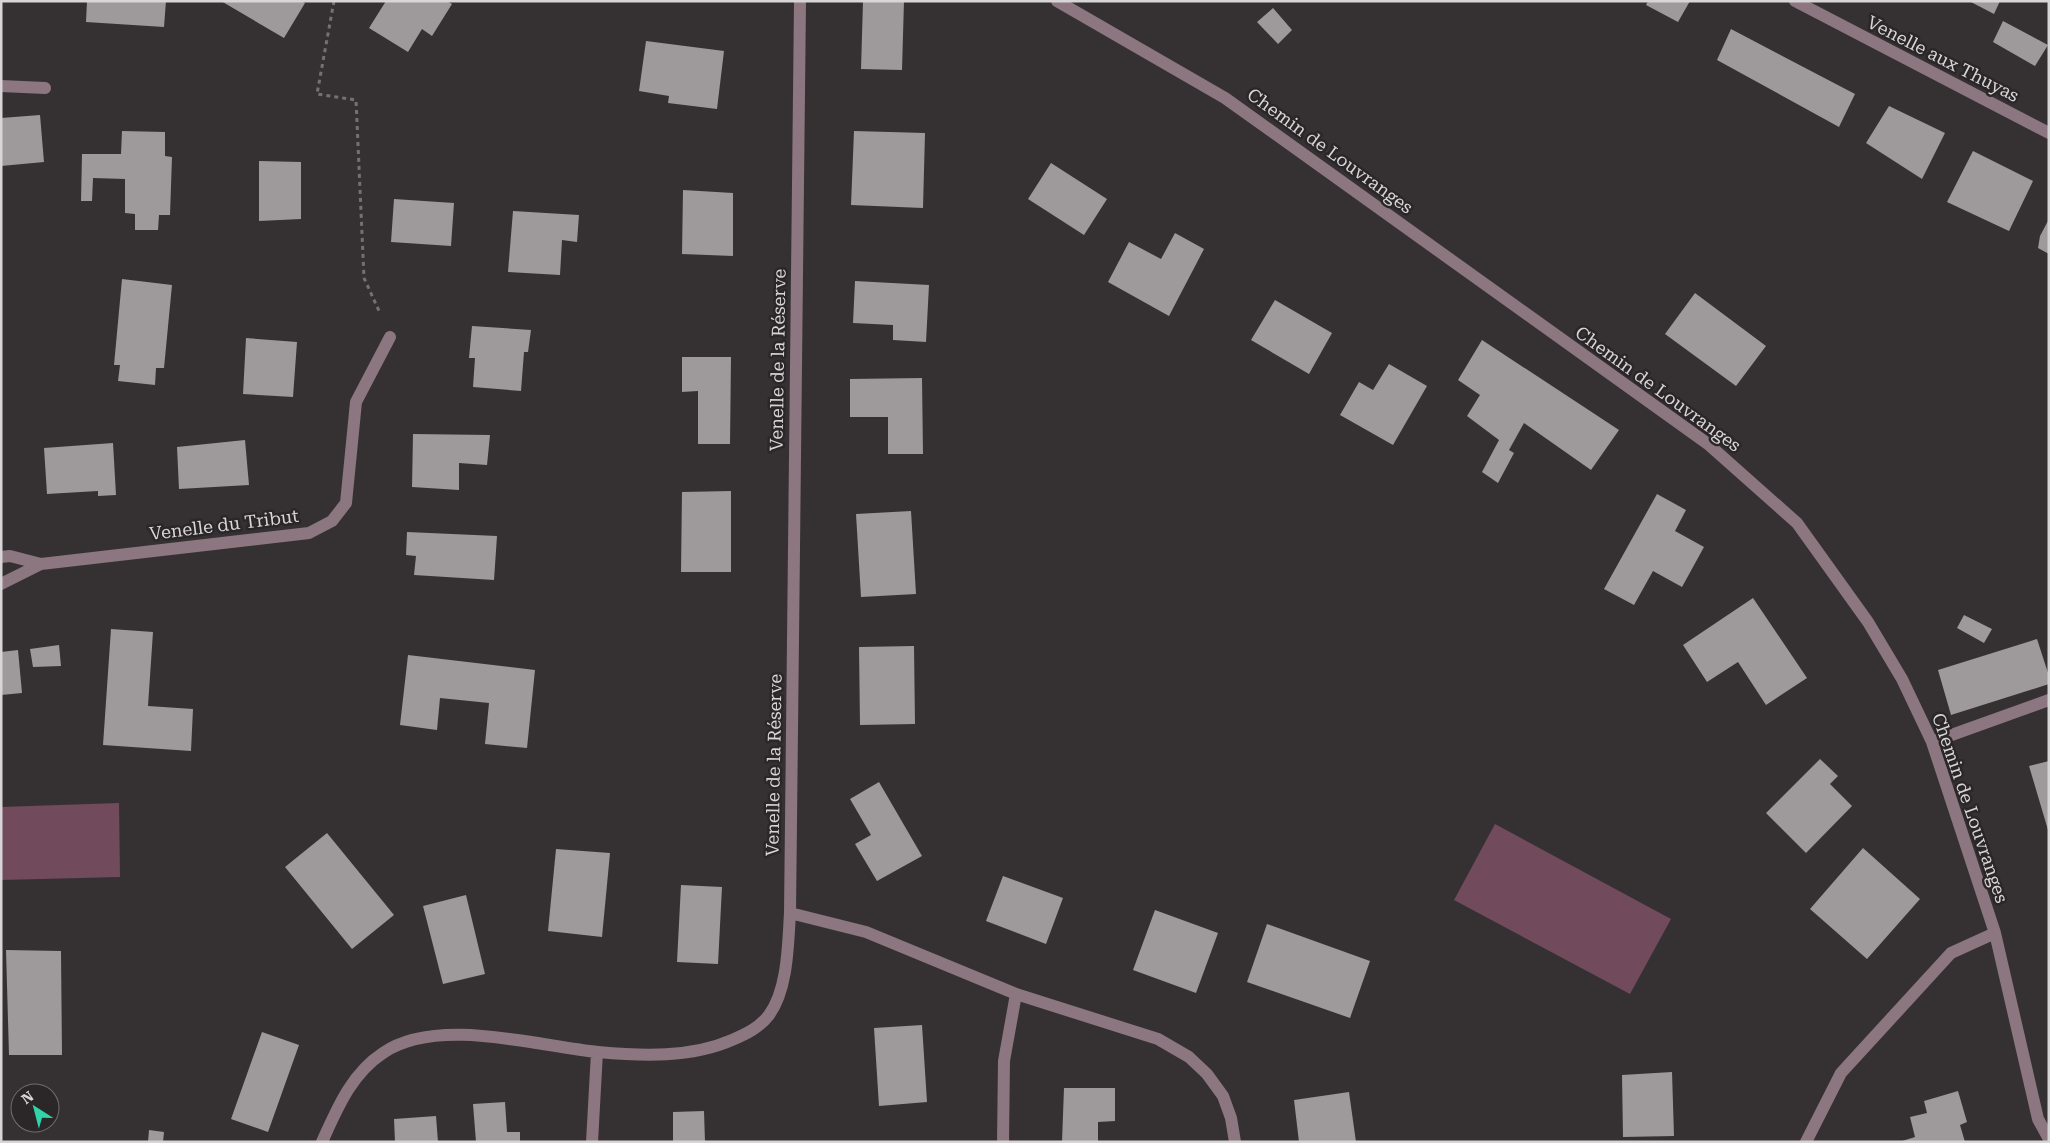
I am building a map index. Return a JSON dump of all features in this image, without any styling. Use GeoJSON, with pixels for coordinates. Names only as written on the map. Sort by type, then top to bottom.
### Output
{"type":"FeatureCollection","features":[{"type":"Feature","properties":{"kind":"street","name":"Venelle de la Réserve"},"geometry":{"type":"LineString","coordinates":[[322,1142],[343,1096],[364,1068],[383,1052],[409,1040],[438,1035],[480,1037],[597,1052],[660,1055],[717,1047],[753,1031],[769,1015],[778,997],[786,963],[790,913],[800,1]]}},
{"type":"Feature","properties":{"kind":"street","name":"Chemin de Louvranges"},"geometry":{"type":"LineString","coordinates":[[1057,1],[1225,98],[1708,444],[1797,523],[1868,622],[1902,679],[1932,742],[1996,933],[2038,1120],[2049,1138]]}},
{"type":"Feature","properties":{"kind":"street","name":"Venelle aux Thuyas"},"geometry":{"type":"LineString","coordinates":[[1795,1],[2049,133]]}},
{"type":"Feature","properties":{"kind":"street"},"geometry":{"type":"LineString","coordinates":[[1,86],[45,88]]}},
{"type":"Feature","properties":{"kind":"street","name":"Venelle du Tribut"},"geometry":{"type":"LineString","coordinates":[[1,584],[41,564],[310,533],[332,521],[346,503],[356,402],[390,337]]}},
{"type":"Feature","properties":{"kind":"street","name":"Venelle du Tribut"},"geometry":{"type":"LineString","coordinates":[[1,557],[10,556],[41,564]]}},
{"type":"Feature","properties":{"kind":"street"},"geometry":{"type":"LineString","coordinates":[[1932,742],[2049,700]]}},
{"type":"Feature","properties":{"kind":"street"},"geometry":{"type":"LineString","coordinates":[[790,913],[866,932],[1016,994],[1158,1039],[1188,1057],[1207,1074],[1223,1096],[1231,1118],[1235,1142]]}},
{"type":"Feature","properties":{"kind":"street"},"geometry":{"type":"LineString","coordinates":[[1806,1142],[1841,1074],[1952,953],[1996,933]]}},
{"type":"Feature","properties":{"kind":"street"},"geometry":{"type":"LineString","coordinates":[[1003,1142],[1004,1062],[1016,994]]}},
{"type":"Feature","properties":{"kind":"street"},"geometry":{"type":"LineString","coordinates":[[592,1142],[597,1052]]}},
{"type":"Feature","properties":{"kind":"path"},"geometry":{"type":"LineString","coordinates":[[334,1],[317,94],[356,100],[364,278],[390,337]]}},
{"type":"Feature","properties":{"kind":"shaded area"},"geometry":{"type":"Polygon","coordinates":[[[119,803],[120,877],[1,880],[1,807],[119,803]]]}},
{"type":"Feature","properties":{"kind":"shaded area"},"geometry":{"type":"Polygon","coordinates":[[[1495,824],[1671,919],[1630,994],[1454,900],[1495,824]]]}},
{"type":"Feature","properties":{"kind":"building"},"geometry":{"type":"Polygon","coordinates":[[[87,1],[166,1],[164,27],[86,22],[87,1]]]}},
{"type":"Feature","properties":{"kind":"building"},"geometry":{"type":"Polygon","coordinates":[[[221,1],[301,1],[305,3],[284,38],[221,1]]]}},
{"type":"Feature","properties":{"kind":"building"},"geometry":{"type":"Polygon","coordinates":[[[386,1],[447,1],[452,4],[432,36],[422,29],[408,52],[369,28],[386,1]]]}},
{"type":"Feature","properties":{"kind":"building"},"geometry":{"type":"Polygon","coordinates":[[[863,1],[904,1],[902,70],[861,69],[863,1]]]}},
{"type":"Feature","properties":{"kind":"building"},"geometry":{"type":"Polygon","coordinates":[[[1648,1],[1690,1],[1678,22],[1646,5],[1648,1]]]}},
{"type":"Feature","properties":{"kind":"building"},"geometry":{"type":"Polygon","coordinates":[[[1969,1],[2000,1],[1994,14],[1969,1]]]}},
{"type":"Feature","properties":{"kind":"building"},"geometry":{"type":"Polygon","coordinates":[[[1273,8],[1292,30],[1278,44],[1257,22],[1273,8]]]}},
{"type":"Feature","properties":{"kind":"building"},"geometry":{"type":"Polygon","coordinates":[[[2003,21],[2048,45],[2035,66],[1993,42],[2003,21]]]}},
{"type":"Feature","properties":{"kind":"building"},"geometry":{"type":"Polygon","coordinates":[[[1731,29],[1855,94],[1839,127],[1717,60],[1731,29]]]}},
{"type":"Feature","properties":{"kind":"building"},"geometry":{"type":"Polygon","coordinates":[[[646,41],[724,51],[717,109],[668,103],[669,96],[639,91],[646,41]]]}},
{"type":"Feature","properties":{"kind":"building"},"geometry":{"type":"Polygon","coordinates":[[[1889,106],[1945,133],[1922,179],[1866,143],[1889,106]]]}},
{"type":"Feature","properties":{"kind":"building"},"geometry":{"type":"Polygon","coordinates":[[[40,115],[44,162],[1,166],[1,118],[40,115]]]}},
{"type":"Feature","properties":{"kind":"building"},"geometry":{"type":"Polygon","coordinates":[[[122,131],[165,132],[165,156],[172,157],[170,215],[159,215],[158,230],[135,230],[135,214],[125,213],[125,179],[93,178],[92,201],[81,201],[82,154],[121,154],[122,131]]]}},
{"type":"Feature","properties":{"kind":"building"},"geometry":{"type":"Polygon","coordinates":[[[854,131],[925,133],[923,208],[851,205],[854,131]]]}},
{"type":"Feature","properties":{"kind":"building"},"geometry":{"type":"Polygon","coordinates":[[[1973,151],[2033,181],[2009,231],[1947,202],[1973,151]]]}},
{"type":"Feature","properties":{"kind":"building"},"geometry":{"type":"Polygon","coordinates":[[[259,161],[301,162],[301,219],[259,221],[259,161]]]}},
{"type":"Feature","properties":{"kind":"building"},"geometry":{"type":"Polygon","coordinates":[[[1051,163],[1107,199],[1084,235],[1028,199],[1051,163]]]}},
{"type":"Feature","properties":{"kind":"building"},"geometry":{"type":"Polygon","coordinates":[[[683,190],[733,193],[733,256],[682,254],[683,190]]]}},
{"type":"Feature","properties":{"kind":"building"},"geometry":{"type":"Polygon","coordinates":[[[394,199],[454,203],[451,246],[391,242],[394,199]]]}},
{"type":"Feature","properties":{"kind":"building"},"geometry":{"type":"Polygon","coordinates":[[[513,211],[579,215],[577,242],[562,240],[560,275],[508,272],[513,211]]]}},
{"type":"Feature","properties":{"kind":"building"},"geometry":{"type":"Polygon","coordinates":[[[2049,219],[2049,254],[2038,248],[2040,236],[2049,219]]]}},
{"type":"Feature","properties":{"kind":"building"},"geometry":{"type":"Polygon","coordinates":[[[1175,233],[1204,249],[1169,316],[1108,282],[1129,242],[1161,259],[1175,233]]]}},
{"type":"Feature","properties":{"kind":"building"},"geometry":{"type":"Polygon","coordinates":[[[122,279],[172,285],[164,368],[156,368],[155,385],[118,381],[120,365],[114,365],[122,279]]]}},
{"type":"Feature","properties":{"kind":"building"},"geometry":{"type":"Polygon","coordinates":[[[855,281],[929,285],[926,342],[893,340],[893,325],[853,323],[855,281]]]}},
{"type":"Feature","properties":{"kind":"building"},"geometry":{"type":"Polygon","coordinates":[[[1695,293],[1766,346],[1736,386],[1665,334],[1695,293]]]}},
{"type":"Feature","properties":{"kind":"building"},"geometry":{"type":"Polygon","coordinates":[[[1275,300],[1332,333],[1309,374],[1251,340],[1275,300]]]}},
{"type":"Feature","properties":{"kind":"building"},"geometry":{"type":"Polygon","coordinates":[[[472,326],[531,330],[528,352],[524,352],[521,391],[473,387],[475,358],[469,358],[472,326]]]}},
{"type":"Feature","properties":{"kind":"building"},"geometry":{"type":"Polygon","coordinates":[[[246,338],[297,342],[293,397],[243,394],[246,338]]]}},
{"type":"Feature","properties":{"kind":"building"},"geometry":{"type":"Polygon","coordinates":[[[1482,340],[1619,430],[1591,470],[1524,423],[1509,450],[1514,453],[1498,483],[1482,472],[1499,440],[1467,416],[1480,395],[1458,380],[1482,340]]]}},
{"type":"Feature","properties":{"kind":"building"},"geometry":{"type":"Polygon","coordinates":[[[682,357],[731,357],[730,444],[698,444],[698,391],[682,392],[682,357]]]}},
{"type":"Feature","properties":{"kind":"building"},"geometry":{"type":"Polygon","coordinates":[[[1389,364],[1427,386],[1393,445],[1340,415],[1359,382],[1373,390],[1389,364]]]}},
{"type":"Feature","properties":{"kind":"building"},"geometry":{"type":"Polygon","coordinates":[[[922,378],[923,454],[888,454],[888,417],[850,417],[850,379],[922,378]]]}},
{"type":"Feature","properties":{"kind":"building"},"geometry":{"type":"Polygon","coordinates":[[[413,434],[490,435],[487,465],[459,463],[459,490],[412,487],[413,434]]]}},
{"type":"Feature","properties":{"kind":"building"},"geometry":{"type":"Polygon","coordinates":[[[245,440],[249,485],[179,489],[177,447],[245,440]]]}},
{"type":"Feature","properties":{"kind":"building"},"geometry":{"type":"Polygon","coordinates":[[[113,443],[116,495],[98,496],[98,491],[47,494],[44,448],[113,443]]]}},
{"type":"Feature","properties":{"kind":"building"},"geometry":{"type":"Polygon","coordinates":[[[731,491],[731,572],[681,572],[682,492],[731,491]]]}},
{"type":"Feature","properties":{"kind":"building"},"geometry":{"type":"Polygon","coordinates":[[[1657,494],[1686,510],[1675,531],[1704,547],[1682,587],[1653,571],[1634,605],[1604,589],[1657,494]]]}},
{"type":"Feature","properties":{"kind":"building"},"geometry":{"type":"Polygon","coordinates":[[[911,511],[916,594],[861,597],[856,514],[911,511]]]}},
{"type":"Feature","properties":{"kind":"building"},"geometry":{"type":"Polygon","coordinates":[[[407,532],[497,536],[494,580],[414,575],[416,556],[406,555],[407,532]]]}},
{"type":"Feature","properties":{"kind":"building"},"geometry":{"type":"Polygon","coordinates":[[[1753,598],[1807,678],[1766,705],[1738,662],[1707,682],[1683,645],[1753,598]]]}},
{"type":"Feature","properties":{"kind":"building"},"geometry":{"type":"Polygon","coordinates":[[[1964,615],[1992,629],[1984,643],[1957,628],[1964,615]]]}},
{"type":"Feature","properties":{"kind":"building"},"geometry":{"type":"Polygon","coordinates":[[[111,629],[153,632],[148,706],[193,709],[191,751],[103,745],[111,629]]]}},
{"type":"Feature","properties":{"kind":"building"},"geometry":{"type":"Polygon","coordinates":[[[2037,639],[2049,676],[2049,684],[1951,715],[1938,670],[2037,639]]]}},
{"type":"Feature","properties":{"kind":"building"},"geometry":{"type":"Polygon","coordinates":[[[59,645],[61,666],[33,667],[30,649],[59,645]]]}},
{"type":"Feature","properties":{"kind":"building"},"geometry":{"type":"Polygon","coordinates":[[[914,646],[915,724],[860,725],[859,647],[914,646]]]}},
{"type":"Feature","properties":{"kind":"building"},"geometry":{"type":"Polygon","coordinates":[[[18,650],[22,693],[1,695],[1,652],[18,650]]]}},
{"type":"Feature","properties":{"kind":"building"},"geometry":{"type":"Polygon","coordinates":[[[408,655],[535,670],[527,748],[485,744],[489,703],[440,698],[437,730],[400,725],[408,655]]]}},
{"type":"Feature","properties":{"kind":"building"},"geometry":{"type":"Polygon","coordinates":[[[1820,759],[1838,776],[1830,784],[1852,806],[1806,853],[1766,813],[1820,759]]]}},
{"type":"Feature","properties":{"kind":"building"},"geometry":{"type":"Polygon","coordinates":[[[2049,761],[2049,830],[2048,830],[2029,766],[2049,761]]]}},
{"type":"Feature","properties":{"kind":"building"},"geometry":{"type":"Polygon","coordinates":[[[879,782],[922,856],[877,881],[855,844],[871,835],[850,799],[879,782]]]}},
{"type":"Feature","properties":{"kind":"building"},"geometry":{"type":"Polygon","coordinates":[[[327,833],[394,915],[352,949],[285,867],[327,833]]]}},
{"type":"Feature","properties":{"kind":"building"},"geometry":{"type":"Polygon","coordinates":[[[1863,848],[1920,899],[1867,959],[1810,909],[1863,848]]]}},
{"type":"Feature","properties":{"kind":"building"},"geometry":{"type":"Polygon","coordinates":[[[556,849],[610,853],[602,937],[548,931],[556,849]]]}},
{"type":"Feature","properties":{"kind":"building"},"geometry":{"type":"Polygon","coordinates":[[[1003,876],[1063,898],[1046,944],[986,921],[1003,876]]]}},
{"type":"Feature","properties":{"kind":"building"},"geometry":{"type":"Polygon","coordinates":[[[681,885],[722,887],[718,964],[677,962],[681,885]]]}},
{"type":"Feature","properties":{"kind":"building"},"geometry":{"type":"Polygon","coordinates":[[[466,895],[485,974],[443,984],[423,906],[466,895]]]}},
{"type":"Feature","properties":{"kind":"building"},"geometry":{"type":"Polygon","coordinates":[[[1155,910],[1218,933],[1196,993],[1133,970],[1155,910]]]}},
{"type":"Feature","properties":{"kind":"building"},"geometry":{"type":"Polygon","coordinates":[[[1267,924],[1370,961],[1350,1018],[1247,982],[1267,924]]]}},
{"type":"Feature","properties":{"kind":"building"},"geometry":{"type":"Polygon","coordinates":[[[6,950],[61,951],[62,1055],[9,1055],[6,950]]]}},
{"type":"Feature","properties":{"kind":"building"},"geometry":{"type":"Polygon","coordinates":[[[922,1025],[927,1102],[879,1106],[874,1028],[922,1025]]]}},
{"type":"Feature","properties":{"kind":"building"},"geometry":{"type":"Polygon","coordinates":[[[262,1032],[299,1045],[268,1132],[231,1119],[262,1032]]]}},
{"type":"Feature","properties":{"kind":"building"},"geometry":{"type":"Polygon","coordinates":[[[1672,1072],[1674,1136],[1623,1137],[1622,1075],[1672,1072]]]}},
{"type":"Feature","properties":{"kind":"building"},"geometry":{"type":"Polygon","coordinates":[[[1064,1088],[1115,1088],[1115,1121],[1098,1122],[1098,1142],[1062,1142],[1064,1088]]]}},
{"type":"Feature","properties":{"kind":"building"},"geometry":{"type":"Polygon","coordinates":[[[1958,1091],[1967,1122],[1960,1125],[1965,1142],[1899,1142],[1915,1137],[1910,1117],[1927,1113],[1924,1101],[1958,1091]]]}},
{"type":"Feature","properties":{"kind":"building"},"geometry":{"type":"Polygon","coordinates":[[[1349,1092],[1356,1142],[1299,1142],[1294,1100],[1349,1092]]]}},
{"type":"Feature","properties":{"kind":"building"},"geometry":{"type":"Polygon","coordinates":[[[505,1102],[507,1132],[520,1132],[520,1142],[476,1142],[473,1104],[505,1102]]]}},
{"type":"Feature","properties":{"kind":"building"},"geometry":{"type":"Polygon","coordinates":[[[704,1111],[705,1142],[673,1142],[673,1112],[704,1111]]]}},
{"type":"Feature","properties":{"kind":"building"},"geometry":{"type":"Polygon","coordinates":[[[436,1116],[438,1142],[395,1142],[394,1119],[436,1116]]]}},
{"type":"Feature","properties":{"kind":"building"},"geometry":{"type":"Polygon","coordinates":[[[149,1130],[164,1132],[163,1142],[148,1142],[149,1130]]]}}]}
